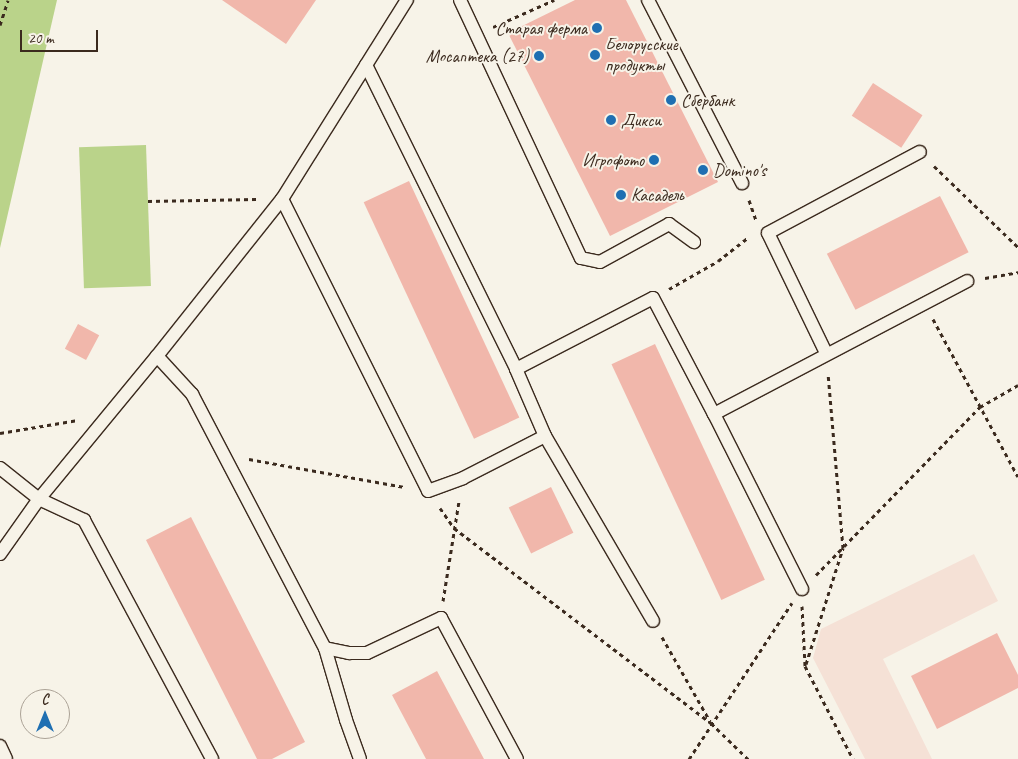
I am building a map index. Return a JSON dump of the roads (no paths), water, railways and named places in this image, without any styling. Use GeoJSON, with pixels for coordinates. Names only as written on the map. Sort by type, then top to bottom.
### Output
{"type":"FeatureCollection","features":[{"type":"Feature","properties":{"kind":"lane"},"geometry":{"type":"LineString","coordinates":[[0,554],[39,499],[157,356],[282,199],[407,0]]}},
{"type":"Feature","properties":{"kind":"lane"},"geometry":{"type":"LineString","coordinates":[[460,0],[478,34],[582,258],[600,262],[669,224],[694,242]]}},
{"type":"Feature","properties":{"kind":"lane"},"geometry":{"type":"LineString","coordinates":[[648,0],[742,183]]}},
{"type":"Feature","properties":{"kind":"lane"},"geometry":{"type":"LineString","coordinates":[[366,65],[516,369],[545,436],[653,622]]}},
{"type":"Feature","properties":{"kind":"lane"},"geometry":{"type":"LineString","coordinates":[[826,353],[768,233],[920,152]]}},
{"type":"Feature","properties":{"kind":"lane"},"geometry":{"type":"LineString","coordinates":[[282,199],[428,491],[463,478],[545,436]]}},
{"type":"Feature","properties":{"kind":"lane"},"geometry":{"type":"LineString","coordinates":[[714,414],[826,353],[967,281]]}},
{"type":"Feature","properties":{"kind":"lane"},"geometry":{"type":"LineString","coordinates":[[516,369],[653,298],[802,589]]}},
{"type":"Feature","properties":{"kind":"lane"},"geometry":{"type":"LineString","coordinates":[[157,356],[192,394],[325,648],[346,720],[360,759]]}},
{"type":"Feature","properties":{"kind":"lane"},"geometry":{"type":"LineString","coordinates":[[0,468],[39,499],[84,520],[212,759]]}},
{"type":"Feature","properties":{"kind":"lane"},"geometry":{"type":"LineString","coordinates":[[325,648],[349,653],[367,653],[441,618],[517,759]]}},
{"type":"Feature","properties":{"kind":"lane"},"geometry":{"type":"LineString","coordinates":[[0,746],[6,759]]}},
{"type":"Feature","properties":{"kind":"place","name":"Старая ферма"},"geometry":{"type":"Point","coordinates":[597,28]}},
{"type":"Feature","properties":{"kind":"place","name":"Белорусские продукты"},"geometry":{"type":"Point","coordinates":[595,55]}},
{"type":"Feature","properties":{"kind":"place","name":"Мосаптека (27)"},"geometry":{"type":"Point","coordinates":[539,56]}},
{"type":"Feature","properties":{"kind":"place","name":"Сбербанк"},"geometry":{"type":"Point","coordinates":[671,100]}},
{"type":"Feature","properties":{"kind":"place","name":"Дикси"},"geometry":{"type":"Point","coordinates":[611,120]}},
{"type":"Feature","properties":{"kind":"place","name":"Игрофото"},"geometry":{"type":"Point","coordinates":[654,160]}},
{"type":"Feature","properties":{"kind":"place","name":"Domino's"},"geometry":{"type":"Point","coordinates":[703,170]}},
{"type":"Feature","properties":{"kind":"place","name":"Касадель"},"geometry":{"type":"Point","coordinates":[621,195]}}]}
